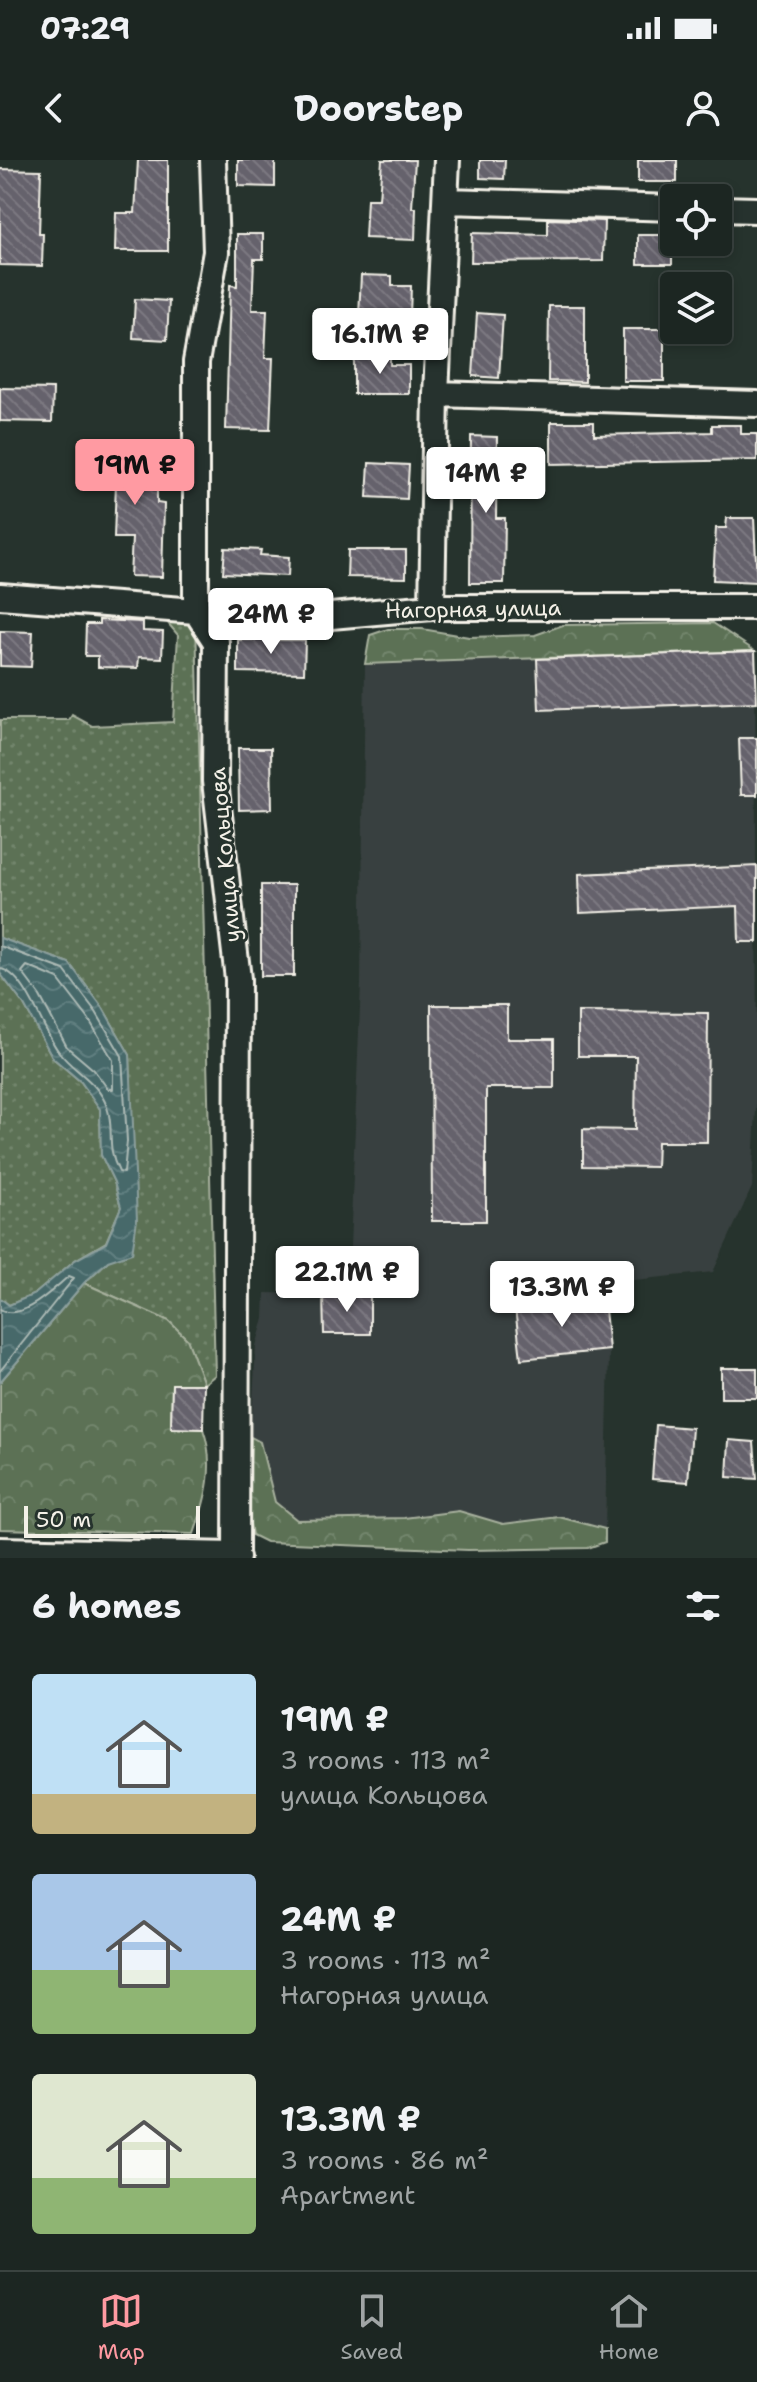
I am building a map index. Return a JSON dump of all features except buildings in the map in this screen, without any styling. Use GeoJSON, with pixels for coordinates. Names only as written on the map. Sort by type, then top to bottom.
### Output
{"type":"FeatureCollection","features":[{"type":"Feature","properties":{"kind":"street"},"geometry":{"type":"LineString","coordinates":[[196,611],[196,362],[216,252],[213,160]]}},
{"type":"Feature","properties":{"kind":"street"},"geometry":{"type":"LineString","coordinates":[[432,607],[436,394],[447,160]]}},
{"type":"Feature","properties":{"kind":"street"},"geometry":{"type":"LineString","coordinates":[[447,201],[660,208]]}},
{"type":"Feature","properties":{"kind":"street"},"geometry":{"type":"LineString","coordinates":[[732,209],[757,210]]}},
{"type":"Feature","properties":{"kind":"street"},"geometry":{"type":"LineString","coordinates":[[436,394],[757,404]]}},
{"type":"Feature","properties":{"kind":"street","name":"Нагорная улица"},"geometry":{"type":"LineString","coordinates":[[0,596],[196,611],[241,624],[432,607],[757,607]]}},
{"type":"Feature","properties":{"kind":"street","name":"улица Кольцова"},"geometry":{"type":"LineString","coordinates":[[196,611],[216,642],[215,781],[238,979],[235,1558]]}},
{"type":"Feature","properties":{"kind":"street"},"geometry":{"type":"LineString","coordinates":[[0,1553],[235,1558]]}},
{"type":"Feature","properties":{"kind":"shaded area"},"geometry":{"type":"Polygon","coordinates":[[[755,651],[757,1089],[752,1187],[713,1272],[604,1283],[609,1350],[605,1529],[559,1517],[503,1524],[459,1511],[404,1518],[297,1520],[275,1502],[260,1443],[251,1437],[256,1346],[264,1319],[265,1293],[348,1295],[361,984],[365,664],[755,651]]]}},
{"type":"Feature","properties":{"kind":"green space"},"geometry":{"type":"Polygon","coordinates":[[[196,620],[215,1375],[204,1384],[187,1339],[169,1321],[84,1283],[108,1261],[134,1173],[130,1055],[103,1008],[69,963],[0,938],[0,720],[69,720],[72,715],[92,726],[173,722],[178,635],[167,622],[196,620]]]}},
{"type":"Feature","properties":{"kind":"green space"},"geometry":{"type":"Polygon","coordinates":[[[713,623],[755,651],[365,664],[370,635],[388,629],[422,629],[469,637],[535,635],[563,625],[713,623]]]}},
{"type":"Feature","properties":{"kind":"green space"},"geometry":{"type":"Polygon","coordinates":[[[0,973],[24,1005],[53,1058],[81,1082],[100,1109],[101,1155],[114,1182],[121,1207],[106,1242],[75,1260],[35,1294],[9,1305],[0,1298],[0,973]]]}},
{"type":"Feature","properties":{"kind":"green space"},"geometry":{"type":"Polygon","coordinates":[[[84,1283],[169,1321],[187,1339],[204,1384],[172,1384],[171,1428],[203,1429],[207,1442],[208,1482],[194,1534],[0,1529],[0,1382],[84,1283]]]}},
{"type":"Feature","properties":{"kind":"green space"},"geometry":{"type":"Polygon","coordinates":[[[251,1437],[260,1442],[275,1502],[297,1520],[404,1518],[459,1511],[503,1524],[559,1517],[605,1529],[605,1542],[588,1548],[468,1550],[266,1542],[252,1535],[248,1513],[251,1437]]]}},
{"type":"Feature","properties":{"kind":"water"},"geometry":{"type":"Polygon","coordinates":[[[0,938],[69,963],[103,1008],[130,1055],[137,1220],[132,1253],[108,1261],[84,1283],[0,1382],[0,1298],[9,1305],[35,1294],[75,1260],[106,1243],[121,1207],[114,1182],[101,1155],[100,1109],[81,1082],[53,1058],[24,1005],[0,973],[0,938]]]}}]}
